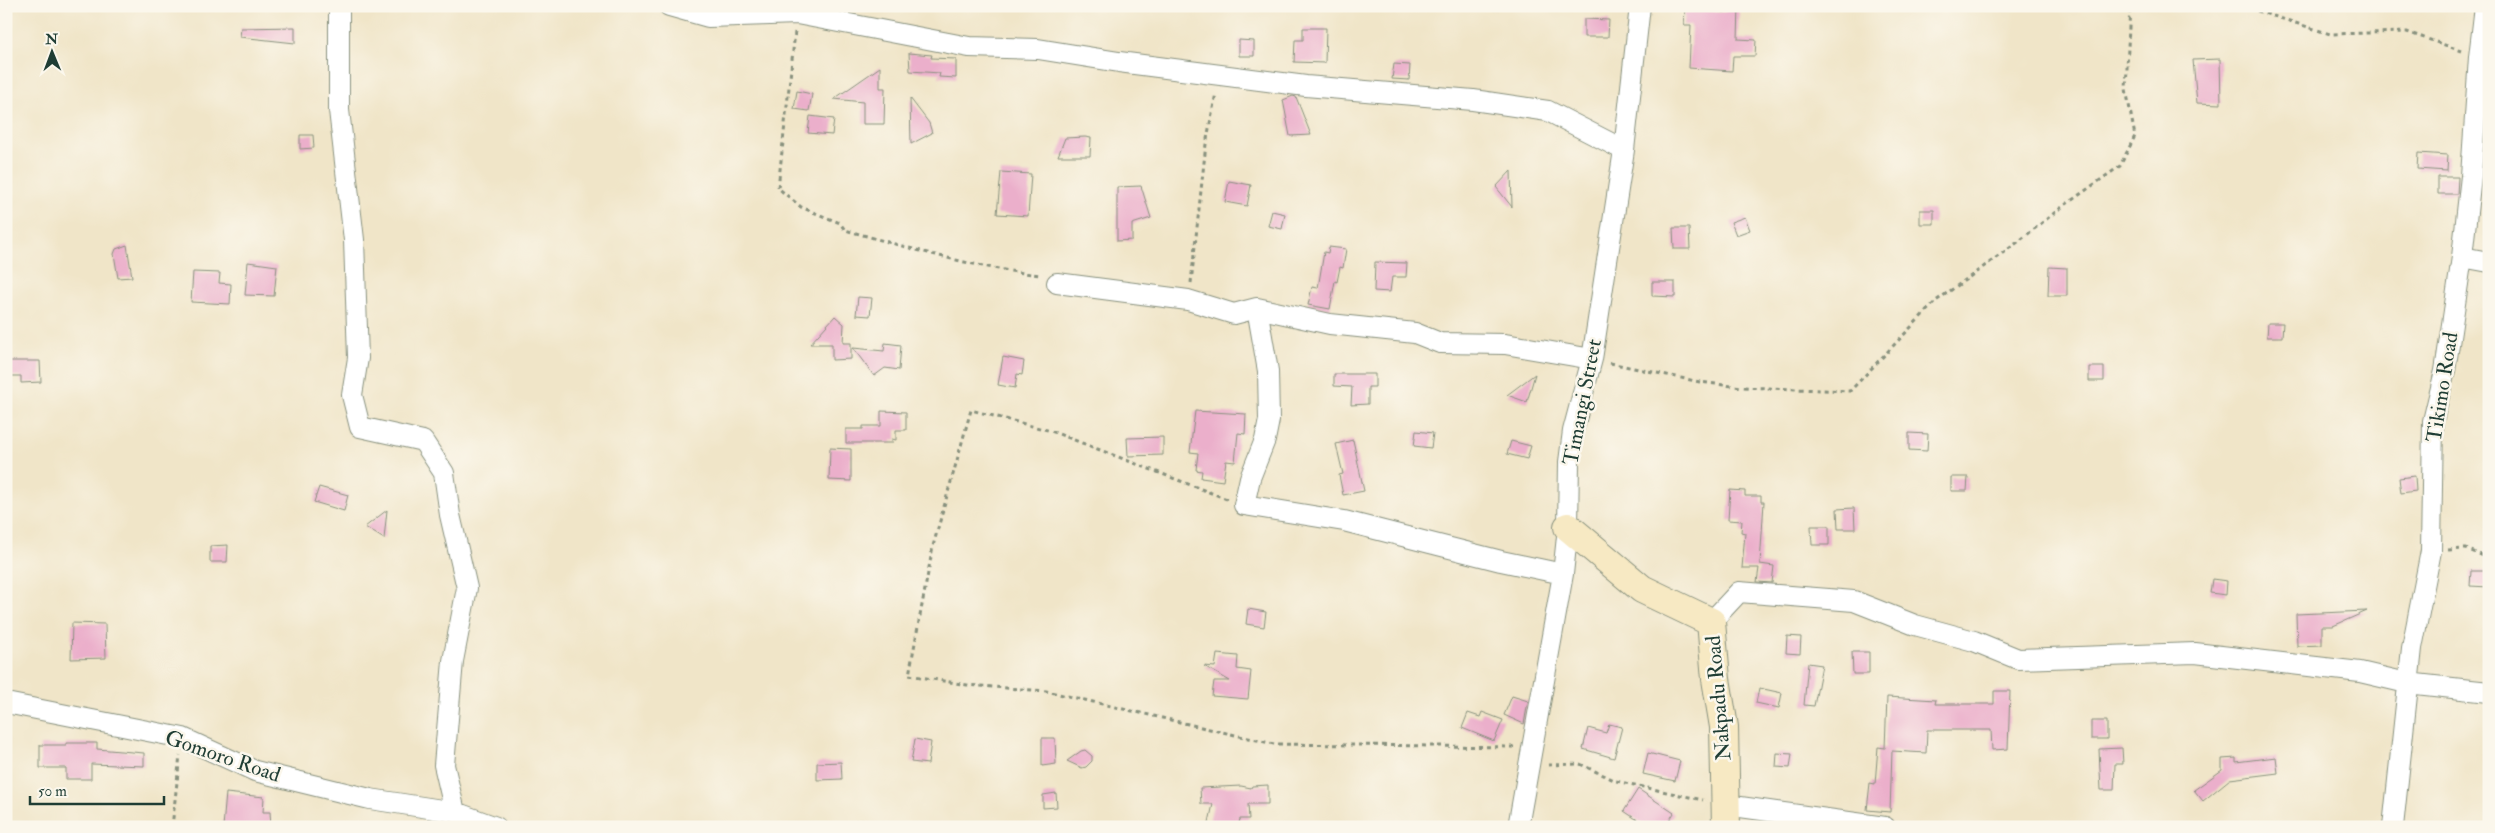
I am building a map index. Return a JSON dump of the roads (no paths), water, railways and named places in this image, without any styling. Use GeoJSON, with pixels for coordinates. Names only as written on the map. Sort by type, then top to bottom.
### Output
{"type":"FeatureCollection","features":[{"type":"Feature","properties":{"kind":"street"},"geometry":{"type":"LineString","coordinates":[[339,6],[339,110],[355,250],[358,358],[352,396],[360,427],[423,440],[444,473],[450,515],[467,588],[453,661],[444,765],[455,812]]}},
{"type":"Feature","properties":{"kind":"street"},"geometry":{"type":"LineString","coordinates":[[669,6],[708,17],[797,14],[969,47],[1038,49],[1306,86],[1474,100],[1548,111],[1624,150]]}},
{"type":"Feature","properties":{"kind":"street","name":"Timangi Street"},"geometry":{"type":"LineString","coordinates":[[1518,827],[1563,574],[1568,527],[1569,462],[1573,432],[1592,359],[1624,150],[1640,6]]}},
{"type":"Feature","properties":{"kind":"street","name":"Tikimo Road"},"geometry":{"type":"LineString","coordinates":[[2393,827],[2407,683],[2431,551],[2433,421],[2444,371],[2462,256],[2471,176],[2479,57],[2485,6]]}},
{"type":"Feature","properties":{"kind":"street"},"geometry":{"type":"LineString","coordinates":[[2462,256],[2489,262]]}},
{"type":"Feature","properties":{"kind":"street"},"geometry":{"type":"LineString","coordinates":[[1057,283],[1188,300],[1234,314],[1257,308],[1330,324],[1415,333],[1440,343],[1504,344],[1592,359]]}},
{"type":"Feature","properties":{"kind":"street"},"geometry":{"type":"LineString","coordinates":[[1257,308],[1268,371],[1269,420],[1265,440],[1250,478],[1244,505],[1344,521],[1502,561],[1563,574]]}},
{"type":"Feature","properties":{"kind":"street","name":"Nakpadu Road"},"geometry":{"type":"LineString","coordinates":[[1568,527],[1642,589],[1711,622],[1716,679],[1724,728],[1726,816]]}},
{"type":"Feature","properties":{"kind":"street"},"geometry":{"type":"LineString","coordinates":[[1711,622],[1739,592],[1854,601],[1915,625],[1974,641],[2018,659],[2195,653],[2360,672],[2407,683],[2489,692]]}},
{"type":"Feature","properties":{"kind":"street","name":"Gomoro Road"},"geometry":{"type":"LineString","coordinates":[[6,703],[183,738],[255,771],[370,800],[455,812],[496,827]]}},
{"type":"Feature","properties":{"kind":"street"},"geometry":{"type":"LineString","coordinates":[[1726,816],[1885,827]]}}]}
